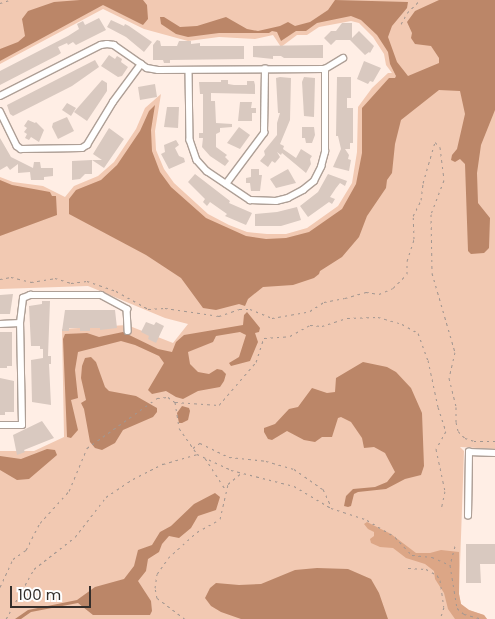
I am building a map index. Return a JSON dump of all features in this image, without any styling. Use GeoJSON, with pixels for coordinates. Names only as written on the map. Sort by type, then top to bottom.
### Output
{"type":"FeatureCollection","features":[{"type":"Feature","properties":{"kind":"street"},"geometry":{"type":"LineString","coordinates":[[0,96],[101,45],[114,45],[147,68],[158,70],[325,69],[343,58]]}},
{"type":"Feature","properties":{"kind":"street"},"geometry":{"type":"LineString","coordinates":[[0,111],[17,146],[21,149],[82,148],[87,145],[113,102],[141,64]]}},
{"type":"Feature","properties":{"kind":"street"},"geometry":{"type":"LineString","coordinates":[[226,184],[264,133],[265,69]]}},
{"type":"Feature","properties":{"kind":"street"},"geometry":{"type":"LineString","coordinates":[[189,70],[190,140],[193,152],[208,171],[250,200],[276,202],[288,198],[314,181],[326,152],[325,69]]}},
{"type":"Feature","properties":{"kind":"street"},"geometry":{"type":"LineString","coordinates":[[0,425],[22,425],[20,324],[23,298],[30,295],[101,295],[127,308],[128,331]]}},
{"type":"Feature","properties":{"kind":"street"},"geometry":{"type":"LineString","coordinates":[[0,324],[20,324]]}},
{"type":"Feature","properties":{"kind":"street"},"geometry":{"type":"LineString","coordinates":[[468,516],[469,452],[495,453]]}},
{"type":"Feature","properties":{"kind":"path"},"geometry":{"type":"LineString","coordinates":[[0,3],[9,0]]}},
{"type":"Feature","properties":{"kind":"path"},"geometry":{"type":"LineString","coordinates":[[401,24],[419,0]]}},
{"type":"Feature","properties":{"kind":"path"},"geometry":{"type":"LineString","coordinates":[[0,279],[11,277],[31,282],[55,278],[71,283],[87,280],[116,291],[148,309],[165,308],[219,316],[239,309],[250,309],[272,318],[310,311],[324,302],[366,292],[379,294],[393,288],[407,274],[407,261],[414,239],[413,216],[421,200],[423,183],[435,142],[440,147],[444,180],[431,214],[432,273],[454,352],[449,378],[456,407],[456,422],[458,431],[465,438],[474,441],[495,441]]}},
{"type":"Feature","properties":{"kind":"path"},"geometry":{"type":"LineString","coordinates":[[0,587],[13,559],[26,550],[40,523],[69,491],[87,448],[157,398],[168,397],[175,402],[219,405],[256,362],[264,338],[290,336],[310,325],[322,326],[347,318],[378,317],[402,324],[418,333],[428,360],[438,407],[446,431],[436,449],[445,491],[441,510]]}},
{"type":"Feature","properties":{"kind":"path"},"geometry":{"type":"LineString","coordinates":[[175,402],[179,428],[197,454],[242,472],[294,486],[331,508],[367,520],[396,538],[412,555],[432,557],[450,564]]}},
{"type":"Feature","properties":{"kind":"path"},"geometry":{"type":"LineString","coordinates":[[192,448],[200,443],[230,456],[266,461],[294,469],[323,489],[331,508]]}},
{"type":"Feature","properties":{"kind":"path"},"geometry":{"type":"LineString","coordinates":[[6,619],[34,569],[75,538],[106,497],[163,464],[197,454]]}},
{"type":"Feature","properties":{"kind":"path"},"geometry":{"type":"LineString","coordinates":[[205,458],[226,491]]}},
{"type":"Feature","properties":{"kind":"path"},"geometry":{"type":"LineString","coordinates":[[185,619],[157,598],[155,588],[157,574],[168,558],[198,532],[220,519],[228,484],[242,472]]}},
{"type":"Feature","properties":{"kind":"path"},"geometry":{"type":"LineString","coordinates":[[455,546],[450,564],[457,608],[464,614],[483,619]]}},
{"type":"Feature","properties":{"kind":"path"},"geometry":{"type":"LineString","coordinates":[[408,568],[426,569],[437,575],[441,584],[443,601],[440,619]]}},
{"type":"Feature","properties":{"kind":"path"},"geometry":{"type":"LineString","coordinates":[[218,619],[223,619]]}},
{"type":"Feature","properties":{"kind":"shaded area"},"geometry":{"type":"Polygon","coordinates":[[[0,0],[495,0],[495,449],[460,447],[464,451],[459,594],[461,604],[469,610],[484,615],[487,619],[0,619],[0,451],[34,451],[64,437],[62,329],[127,325],[173,343],[188,324],[165,318],[88,286],[0,289],[0,177],[13,182],[43,186],[65,197],[74,186],[98,176],[114,162],[136,129],[145,108],[161,94],[155,131],[156,150],[164,169],[174,183],[208,214],[229,225],[247,232],[286,234],[307,228],[338,206],[352,183],[357,152],[358,107],[372,88],[388,73],[392,73],[386,65],[384,54],[373,37],[359,23],[351,21],[319,27],[307,35],[297,35],[281,47],[273,35],[255,39],[219,37],[188,41],[144,29],[103,9],[0,64],[0,0]]]}},
{"type":"Feature","properties":{"kind":"shaded area"},"geometry":{"type":"Polygon","coordinates":[[[143,0],[147,5],[148,19],[143,25],[103,5],[0,61],[0,49],[18,42],[25,36],[22,19],[28,11],[54,2],[143,0]]]}},
{"type":"Feature","properties":{"kind":"shaded area"},"geometry":{"type":"Polygon","coordinates":[[[335,0],[408,2],[407,8],[392,26],[388,37],[397,62],[408,76],[439,63],[439,58],[431,46],[415,44],[411,38],[412,33],[407,22],[415,11],[439,0],[495,0],[495,110],[481,145],[477,173],[478,203],[490,218],[489,248],[484,253],[471,254],[468,251],[465,164],[460,159],[455,162],[451,160],[452,155],[457,149],[465,114],[460,91],[439,90],[401,120],[395,144],[392,173],[387,180],[386,188],[367,216],[359,237],[342,257],[320,271],[314,278],[293,285],[263,287],[248,299],[245,306],[239,304],[216,310],[203,308],[181,278],[146,255],[69,214],[69,199],[76,190],[101,180],[117,165],[140,131],[149,111],[155,105],[151,130],[152,151],[160,172],[171,187],[206,218],[246,236],[266,239],[286,238],[309,232],[342,209],[356,184],[362,153],[362,108],[389,78],[395,78],[396,76],[390,64],[388,52],[377,35],[361,20],[351,16],[317,23],[306,31],[296,31],[281,41],[277,32],[272,31],[269,33],[219,33],[188,37],[176,34],[161,24],[160,17],[164,17],[180,27],[197,26],[226,17],[247,29],[258,31],[280,26],[288,22],[295,26],[310,22],[328,10],[335,0]]]}},
{"type":"Feature","properties":{"kind":"shaded area"},"geometry":{"type":"Polygon","coordinates":[[[0,180],[12,185],[50,192],[52,196],[56,196],[57,215],[0,236],[0,180]]]}},
{"type":"Feature","properties":{"kind":"shaded area"},"geometry":{"type":"Polygon","coordinates":[[[247,312],[260,328],[259,332],[255,333],[258,342],[250,361],[231,366],[229,363],[239,357],[246,335],[240,332],[216,336],[213,342],[188,352],[190,364],[198,372],[209,374],[217,369],[222,370],[226,374],[224,381],[220,387],[198,391],[183,399],[166,391],[152,394],[148,390],[164,363],[159,356],[135,345],[121,341],[78,352],[75,370],[78,398],[71,400],[78,430],[71,438],[67,437],[63,339],[65,334],[87,333],[99,337],[123,332],[158,349],[172,352],[176,342],[184,335],[243,325],[244,315],[247,312]]]}},
{"type":"Feature","properties":{"kind":"shaded area"},"geometry":{"type":"Polygon","coordinates":[[[91,357],[96,362],[105,387],[109,391],[136,396],[157,408],[157,412],[153,417],[123,430],[115,443],[102,450],[95,448],[90,442],[84,409],[81,403],[86,400],[81,378],[82,366],[85,358],[91,357]]]}},
{"type":"Feature","properties":{"kind":"shaded area"},"geometry":{"type":"Polygon","coordinates":[[[363,362],[387,367],[396,372],[411,388],[422,413],[424,466],[421,475],[405,479],[386,489],[354,494],[351,506],[348,507],[344,506],[346,496],[353,489],[375,487],[387,482],[395,472],[385,453],[374,447],[364,448],[362,438],[351,422],[341,417],[338,418],[332,437],[322,437],[315,442],[304,440],[287,431],[272,440],[268,439],[264,428],[275,424],[289,409],[298,407],[312,388],[327,393],[335,392],[336,378],[363,362]]]}},
{"type":"Feature","properties":{"kind":"shaded area"},"geometry":{"type":"Polygon","coordinates":[[[182,406],[189,408],[190,411],[188,420],[179,423],[177,413],[182,406]]]}},
{"type":"Feature","properties":{"kind":"shaded area"},"geometry":{"type":"Polygon","coordinates":[[[47,449],[55,450],[57,455],[29,479],[17,480],[0,470],[0,456],[21,459],[47,449]]]}},
{"type":"Feature","properties":{"kind":"shaded area"},"geometry":{"type":"Polygon","coordinates":[[[215,493],[220,497],[216,510],[198,516],[191,528],[179,538],[169,536],[162,544],[159,552],[148,559],[146,571],[138,581],[151,601],[152,611],[150,615],[93,615],[78,603],[31,612],[21,619],[15,619],[28,610],[77,600],[95,587],[124,579],[134,566],[138,550],[152,545],[160,532],[171,526],[194,504],[215,493]]]}},
{"type":"Feature","properties":{"kind":"shaded area"},"geometry":{"type":"Polygon","coordinates":[[[367,522],[391,534],[416,553],[430,553],[441,550],[459,552],[459,594],[461,604],[469,610],[484,615],[487,619],[455,619],[448,609],[444,593],[435,579],[434,571],[425,564],[406,558],[393,548],[380,547],[371,543],[370,539],[374,536],[374,532],[364,524],[367,522]]]}},
{"type":"Feature","properties":{"kind":"shaded area"},"geometry":{"type":"Polygon","coordinates":[[[317,568],[348,569],[371,579],[379,593],[388,619],[241,619],[221,612],[211,606],[205,598],[210,588],[216,583],[261,584],[295,570],[317,568]]]}},
{"type":"Feature","properties":{"kind":"building"},"geometry":{"type":"Polygon","coordinates":[[[99,18],[106,30],[76,45],[73,42],[58,47],[61,53],[58,55],[0,85],[0,71],[68,36],[79,29],[77,24],[83,21],[85,25],[99,18]]]}},
{"type":"Feature","properties":{"kind":"building"},"geometry":{"type":"Polygon","coordinates":[[[111,20],[124,26],[125,24],[129,26],[152,42],[144,52],[126,37],[107,27],[111,20]]]}},
{"type":"Feature","properties":{"kind":"building"},"geometry":{"type":"Polygon","coordinates":[[[342,23],[352,23],[352,38],[359,31],[374,46],[370,53],[365,55],[350,40],[336,40],[331,45],[324,38],[331,31],[336,31],[342,23]]]}},
{"type":"Feature","properties":{"kind":"building"},"geometry":{"type":"Polygon","coordinates":[[[157,40],[160,41],[161,46],[177,46],[179,41],[191,41],[191,44],[200,43],[200,46],[244,46],[244,59],[170,60],[170,63],[164,63],[163,60],[153,60],[153,45],[157,40]]]}},
{"type":"Feature","properties":{"kind":"building"},"geometry":{"type":"Polygon","coordinates":[[[323,45],[323,58],[284,58],[273,56],[273,59],[253,57],[253,46],[323,45]]]}},
{"type":"Feature","properties":{"kind":"building"},"geometry":{"type":"Polygon","coordinates":[[[109,55],[115,59],[117,56],[122,59],[121,62],[128,67],[122,76],[118,77],[101,66],[109,55]]]}},
{"type":"Feature","properties":{"kind":"building"},"geometry":{"type":"Polygon","coordinates":[[[95,60],[99,67],[72,86],[13,116],[10,114],[7,105],[95,60]]]}},
{"type":"Feature","properties":{"kind":"building"},"geometry":{"type":"Polygon","coordinates":[[[364,61],[381,68],[373,82],[370,81],[368,84],[357,79],[364,61]]]}},
{"type":"Feature","properties":{"kind":"building"},"geometry":{"type":"Polygon","coordinates":[[[304,77],[315,78],[314,117],[304,116],[302,82],[304,77]]]}},
{"type":"Feature","properties":{"kind":"building"},"geometry":{"type":"Polygon","coordinates":[[[337,77],[351,77],[351,98],[347,98],[347,108],[353,108],[353,143],[350,143],[350,149],[345,149],[349,155],[348,159],[351,160],[349,171],[333,167],[341,149],[338,136],[336,136],[337,77]]]}},
{"type":"Feature","properties":{"kind":"building"},"geometry":{"type":"Polygon","coordinates":[[[276,78],[291,78],[290,120],[280,144],[284,146],[283,149],[296,158],[301,149],[312,156],[310,159],[311,164],[306,173],[282,153],[281,155],[277,152],[280,157],[275,163],[272,161],[268,167],[260,161],[265,155],[264,151],[277,135],[277,123],[280,113],[278,113],[276,78]]]}},
{"type":"Feature","properties":{"kind":"building"},"geometry":{"type":"Polygon","coordinates":[[[102,80],[107,83],[107,91],[87,121],[74,112],[102,80]]]}},
{"type":"Feature","properties":{"kind":"building"},"geometry":{"type":"Polygon","coordinates":[[[221,80],[228,80],[228,84],[234,85],[247,85],[247,81],[254,81],[255,85],[255,94],[211,93],[211,101],[215,101],[216,123],[232,124],[232,127],[220,128],[220,132],[216,134],[216,147],[227,155],[225,157],[229,161],[225,166],[210,156],[202,147],[203,138],[199,138],[199,133],[203,133],[203,94],[200,94],[199,82],[221,82],[221,80]]]}},
{"type":"Feature","properties":{"kind":"building"},"geometry":{"type":"Polygon","coordinates":[[[155,84],[157,97],[140,100],[138,87],[155,84]]]}},
{"type":"Feature","properties":{"kind":"building"},"geometry":{"type":"Polygon","coordinates":[[[240,102],[252,102],[251,108],[256,108],[256,113],[252,113],[252,121],[238,121],[240,102]]]}},
{"type":"Feature","properties":{"kind":"building"},"geometry":{"type":"Polygon","coordinates":[[[67,103],[76,108],[71,116],[62,110],[67,103]]]}},
{"type":"Feature","properties":{"kind":"building"},"geometry":{"type":"Polygon","coordinates":[[[167,107],[179,107],[178,128],[164,127],[167,107]]]}},
{"type":"Feature","properties":{"kind":"building"},"geometry":{"type":"Polygon","coordinates":[[[67,117],[74,131],[58,139],[52,127],[53,123],[67,117]]]}},
{"type":"Feature","properties":{"kind":"building"},"geometry":{"type":"Polygon","coordinates":[[[28,120],[36,122],[44,130],[39,142],[31,137],[29,140],[25,138],[27,134],[24,132],[27,128],[24,126],[28,120]]]}},
{"type":"Feature","properties":{"kind":"building"},"geometry":{"type":"Polygon","coordinates":[[[239,127],[250,135],[240,149],[227,143],[239,127]]]}},
{"type":"Feature","properties":{"kind":"building"},"geometry":{"type":"Polygon","coordinates":[[[302,127],[314,127],[315,135],[312,143],[306,143],[305,138],[302,138],[302,127]]]}},
{"type":"Feature","properties":{"kind":"building"},"geometry":{"type":"Polygon","coordinates":[[[109,128],[124,139],[104,168],[92,160],[102,160],[93,154],[109,128]]]}},
{"type":"Feature","properties":{"kind":"building"},"geometry":{"type":"Polygon","coordinates":[[[0,138],[11,157],[33,168],[34,162],[40,162],[41,168],[53,168],[53,176],[44,177],[44,180],[31,180],[30,172],[18,173],[18,164],[10,170],[7,166],[0,170],[0,138]]]}},
{"type":"Feature","properties":{"kind":"building"},"geometry":{"type":"Polygon","coordinates":[[[176,140],[179,145],[175,148],[179,156],[184,158],[185,162],[169,169],[161,154],[165,152],[164,145],[176,140]]]}},
{"type":"Feature","properties":{"kind":"building"},"geometry":{"type":"Polygon","coordinates":[[[92,160],[92,174],[85,174],[80,179],[72,180],[72,161],[92,160]]]}},
{"type":"Feature","properties":{"kind":"building"},"geometry":{"type":"Polygon","coordinates":[[[251,169],[259,169],[259,175],[262,175],[260,191],[251,191],[250,183],[246,183],[246,178],[251,177],[251,169]]]}},
{"type":"Feature","properties":{"kind":"building"},"geometry":{"type":"Polygon","coordinates":[[[288,169],[296,183],[276,188],[270,179],[288,169]]]}},
{"type":"Feature","properties":{"kind":"building"},"geometry":{"type":"Polygon","coordinates":[[[195,174],[230,201],[229,203],[252,213],[246,225],[225,216],[227,214],[210,202],[207,206],[203,202],[205,199],[188,182],[195,174]]]}},
{"type":"Feature","properties":{"kind":"building"},"geometry":{"type":"Polygon","coordinates":[[[328,174],[347,181],[345,186],[340,183],[330,197],[335,199],[332,204],[329,202],[308,217],[300,206],[318,192],[328,174]]]}},
{"type":"Feature","properties":{"kind":"building"},"geometry":{"type":"Polygon","coordinates":[[[297,207],[301,220],[281,226],[255,226],[255,214],[277,212],[297,207]]]}},
{"type":"Feature","properties":{"kind":"building"},"geometry":{"type":"Polygon","coordinates":[[[13,294],[10,314],[0,314],[0,295],[13,294]]]}},
{"type":"Feature","properties":{"kind":"building"},"geometry":{"type":"Polygon","coordinates":[[[42,301],[50,301],[48,356],[51,356],[51,364],[49,364],[51,405],[32,402],[31,360],[43,358],[43,349],[40,349],[40,346],[31,346],[29,306],[42,304],[42,301]]]}},
{"type":"Feature","properties":{"kind":"building"},"geometry":{"type":"Polygon","coordinates":[[[65,310],[115,310],[117,328],[100,330],[100,328],[90,328],[90,331],[80,331],[80,328],[69,328],[69,331],[62,331],[65,310]]]}},
{"type":"Feature","properties":{"kind":"building"},"geometry":{"type":"Polygon","coordinates":[[[146,322],[154,325],[156,322],[164,326],[156,343],[148,339],[149,336],[141,332],[146,322]]]}},
{"type":"Feature","properties":{"kind":"building"},"geometry":{"type":"Polygon","coordinates":[[[0,332],[12,332],[12,366],[7,366],[7,368],[0,368],[0,332]]]}},
{"type":"Feature","properties":{"kind":"building"},"geometry":{"type":"Polygon","coordinates":[[[0,378],[14,381],[14,412],[5,412],[5,415],[0,415],[0,378]]]}},
{"type":"Feature","properties":{"kind":"building"},"geometry":{"type":"Polygon","coordinates":[[[42,421],[54,438],[24,450],[25,452],[17,455],[13,435],[42,421]]]}},
{"type":"Feature","properties":{"kind":"building"},"geometry":{"type":"Polygon","coordinates":[[[466,544],[495,544],[495,564],[480,564],[481,583],[466,583],[466,544]]]}}]}
